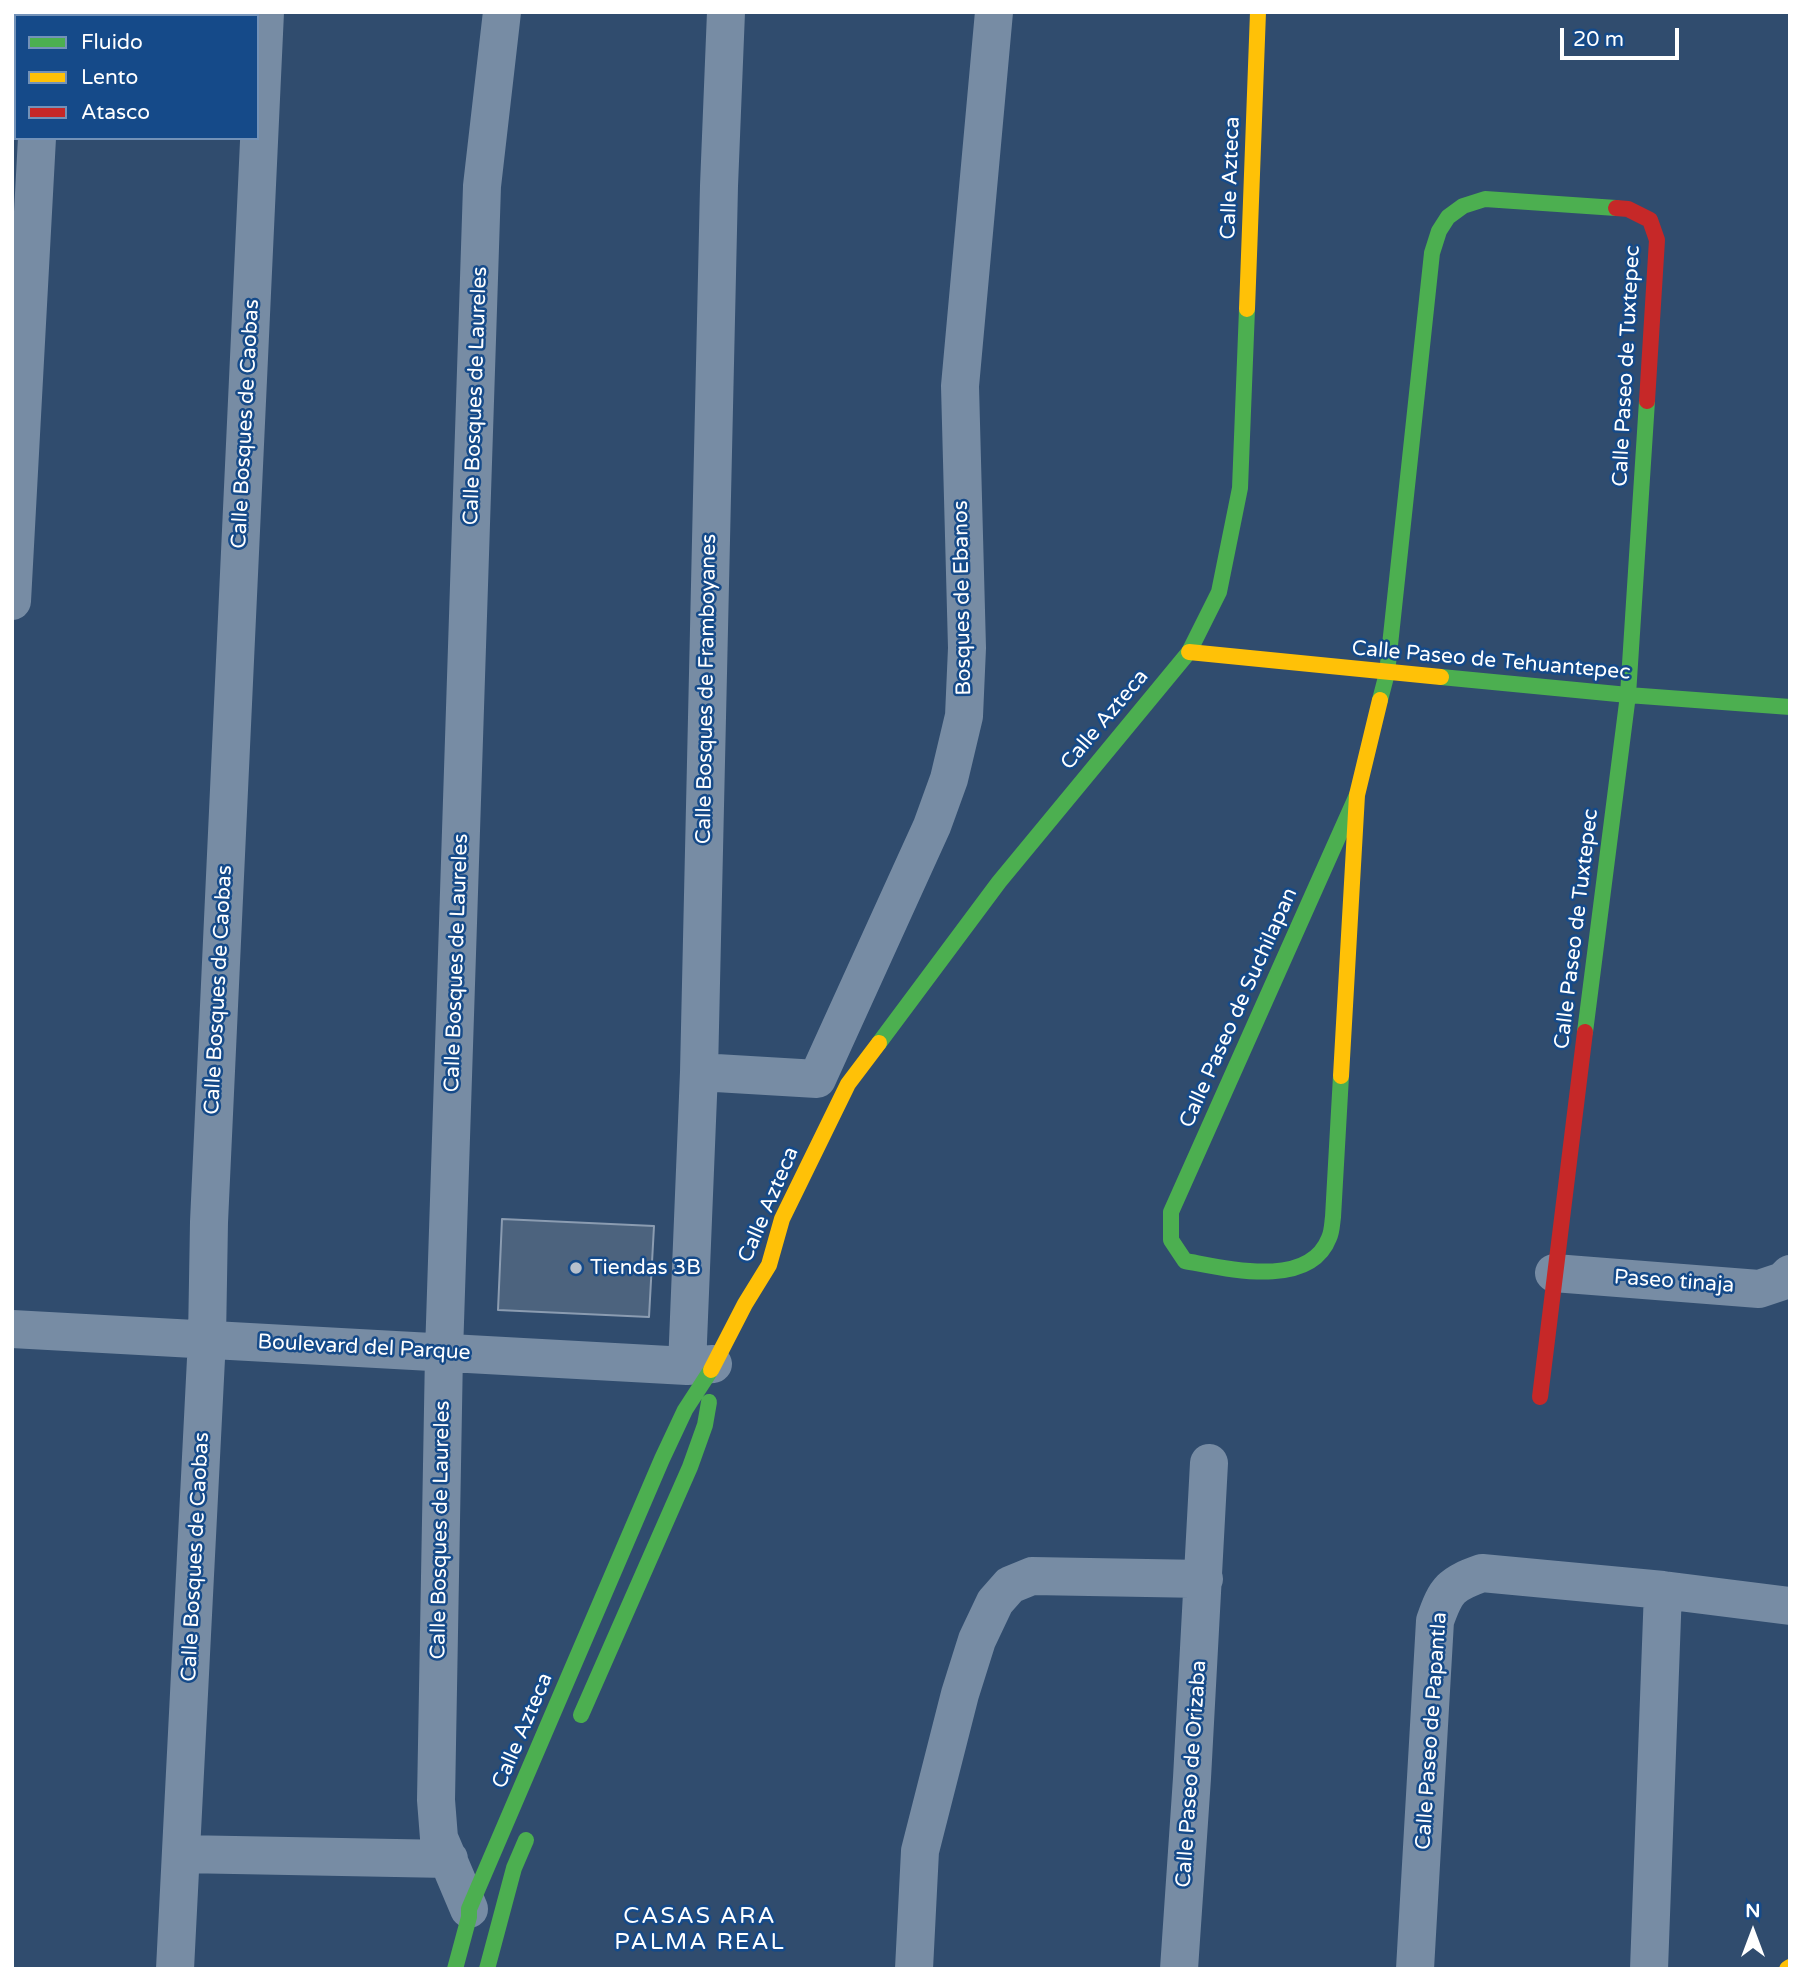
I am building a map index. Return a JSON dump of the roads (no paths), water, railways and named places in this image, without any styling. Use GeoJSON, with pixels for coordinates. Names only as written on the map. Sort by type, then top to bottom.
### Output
{"type":"FeatureCollection","features":[{"type":"Feature","properties":{"kind":"street","name":"Calle Bosques de Caobas"},"geometry":{"type":"LineString","coordinates":[[176,1969],[207,1339],[209,1222],[265,12]]}},
{"type":"Feature","properties":{"kind":"street","name":"Calle Bosques de Laureles"},"geometry":{"type":"LineString","coordinates":[[469,1909],[439,1838],[436,1800],[444,1353],[482,186],[502,12]]}},
{"type":"Feature","properties":{"kind":"street","name":"Calle Bosques de Framboyanes"},"geometry":{"type":"LineString","coordinates":[[701,1365],[699,1072],[719,186],[726,12]]}},
{"type":"Feature","properties":{"kind":"street","name":"Bosques de Ebanos"},"geometry":{"type":"LineString","coordinates":[[833,1082],[949,779],[964,716],[967,648],[960,386],[994,12]]}},
{"type":"Feature","properties":{"kind":"street","name":"Calle Azteca"},"geometry":{"type":"LineString","coordinates":[[455,1969],[469,1909],[685,1410],[701,1365],[769,1265],[782,1219],[833,1082],[1189,652],[1219,592],[1240,488],[1258,12]]}},
{"type":"Feature","properties":{"kind":"street"},"geometry":{"type":"LineString","coordinates":[[12,601],[37,140]]}},
{"type":"Feature","properties":{"kind":"street","name":"Calle Paseo de Tuxtepec"},"geometry":{"type":"LineString","coordinates":[[1316,1257],[1329,1239],[1333,1217],[1357,795],[1387,673],[1432,253],[1438,227],[1452,212],[1469,203],[1485,199],[1629,209],[1650,220],[1657,240],[1629,695],[1540,1397]]}},
{"type":"Feature","properties":{"kind":"street","name":"Calle Paseo de Tehuantepec"},"geometry":{"type":"LineString","coordinates":[[1189,652],[1387,673],[1790,707]]}},
{"type":"Feature","properties":{"kind":"street","name":"Calle Paseo de Suchilapan"},"geometry":{"type":"LineString","coordinates":[[1316,1257],[1290,1269],[1250,1273],[1185,1261],[1171,1240],[1171,1212],[1357,795]]}},
{"type":"Feature","properties":{"kind":"street"},"geometry":{"type":"LineString","coordinates":[[699,1072],[833,1082]]}},
{"type":"Feature","properties":{"kind":"street","name":"Paseo tinaja"},"geometry":{"type":"LineString","coordinates":[[1554,1273],[1759,1289],[1783,1281],[1790,1274]]}},
{"type":"Feature","properties":{"kind":"street","name":"Boulevard del Parque"},"geometry":{"type":"LineString","coordinates":[[12,1329],[701,1365]]}},
{"type":"Feature","properties":{"kind":"street","name":"Calle Azteca"},"geometry":{"type":"LineString","coordinates":[[575,1730],[691,1467],[705,1425],[701,1365]]}},
{"type":"Feature","properties":{"kind":"street","name":"Calle Paseo de Orizaba"},"geometry":{"type":"LineString","coordinates":[[1179,1969],[1209,1464]]}},
{"type":"Feature","properties":{"kind":"street","name":"Calle Paseo de Papantla"},"geometry":{"type":"LineString","coordinates":[[1415,1969],[1435,1621],[1443,1598],[1456,1582],[1482,1573],[1663,1590],[1790,1606]]}},
{"type":"Feature","properties":{"kind":"street"},"geometry":{"type":"LineString","coordinates":[[914,1969],[920,1852],[960,1694],[977,1640],[995,1602],[1010,1585],[1032,1576],[1203,1578]]}},
{"type":"Feature","properties":{"kind":"street"},"geometry":{"type":"LineString","coordinates":[[1648,1969],[1663,1590]]}},
{"type":"Feature","properties":{"kind":"street"},"geometry":{"type":"LineString","coordinates":[[487,1969],[514,1868],[530,1830]]}},
{"type":"Feature","properties":{"kind":"street"},"geometry":{"type":"LineString","coordinates":[[181,1854],[449,1859]]}},
{"type":"Feature","properties":{"kind":"place","name":"Tiendas 3B"},"geometry":{"type":"Point","coordinates":[576,1268]}},
{"type":"Feature","properties":{"kind":"district","name":"CASAS ARA PALMA REAL"},"geometry":{"type":"Point","coordinates":[700,1930]}}]}
